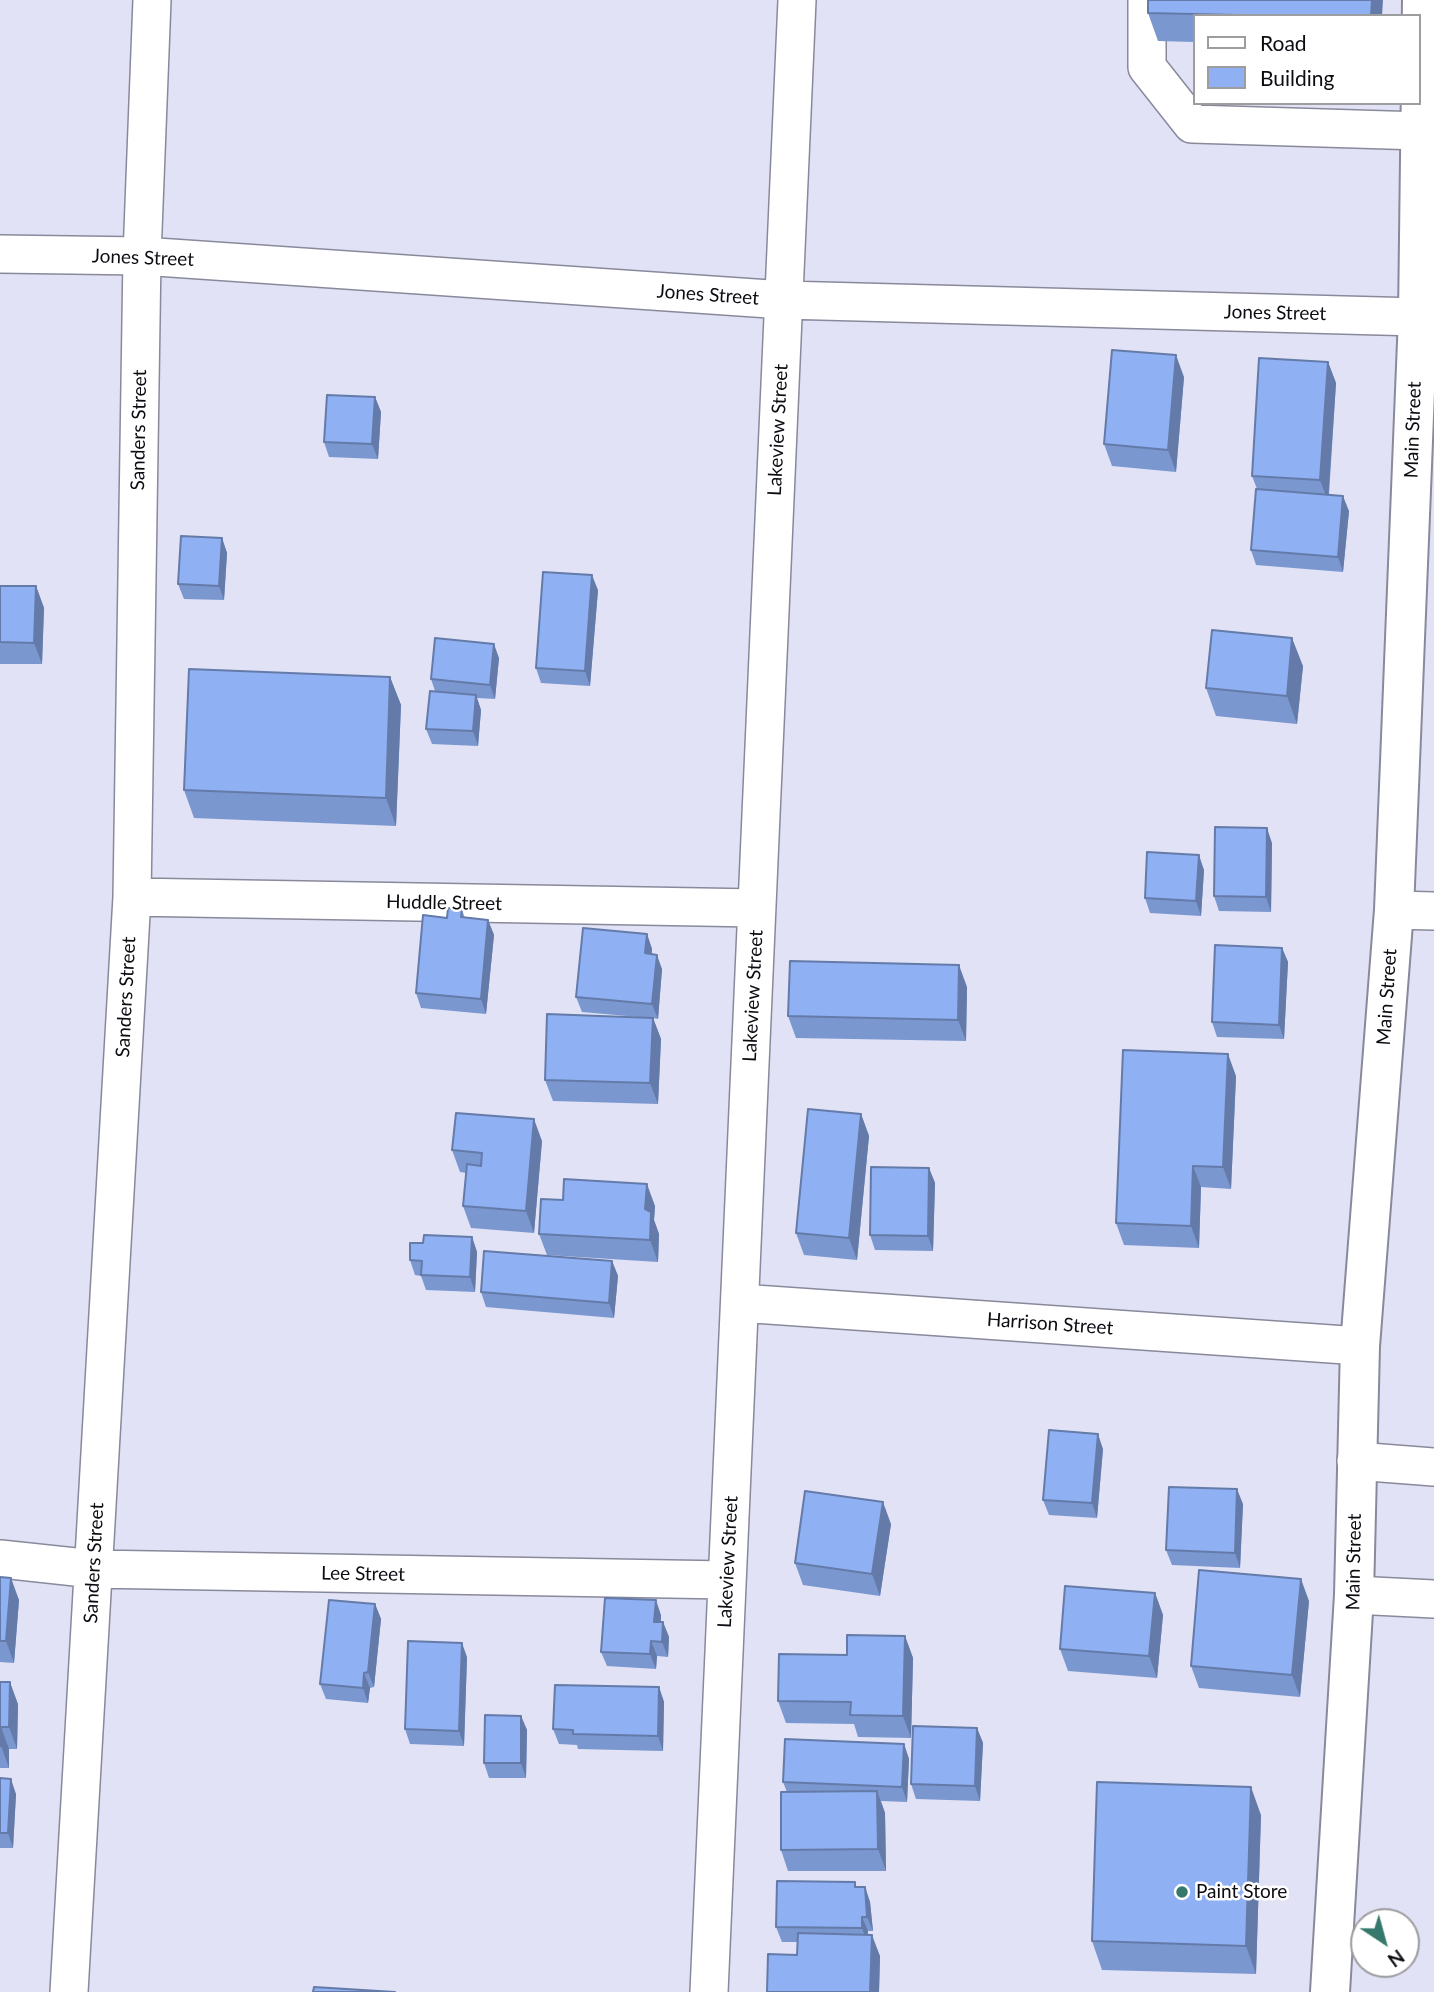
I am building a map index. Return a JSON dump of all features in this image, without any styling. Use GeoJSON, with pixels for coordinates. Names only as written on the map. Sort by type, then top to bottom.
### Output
{"type":"FeatureCollection","features":[{"type":"Feature","properties":{"kind":"main road","name":"Main Street"},"geometry":{"type":"LineString","coordinates":[[1330,1992],[1354,1595],[1360,1346],[1394,910],[1418,317],[1422,0]]}},
{"type":"Feature","properties":{"kind":"street","name":"Sanders Street"},"geometry":{"type":"LineString","coordinates":[[69,1992],[132,897],[142,256],[152,0]]}},
{"type":"Feature","properties":{"kind":"street","name":"Lakeview Street"},"geometry":{"type":"LineString","coordinates":[[709,1992],[797,0]]}},
{"type":"Feature","properties":{"kind":"street"},"geometry":{"type":"LineString","coordinates":[[1147,0],[1147,67],[1192,124],[1421,131]]}},
{"type":"Feature","properties":{"kind":"street","name":"Jones Street"},"geometry":{"type":"LineString","coordinates":[[0,254],[142,256],[784,300],[1418,317]]}},
{"type":"Feature","properties":{"kind":"street","name":"Huddle Street"},"geometry":{"type":"LineString","coordinates":[[132,897],[757,908]]}},
{"type":"Feature","properties":{"kind":"street"},"geometry":{"type":"LineString","coordinates":[[1394,910],[1434,911]]}},
{"type":"Feature","properties":{"kind":"street","name":"Harrison Street"},"geometry":{"type":"LineString","coordinates":[[740,1303],[1360,1346]]}},
{"type":"Feature","properties":{"kind":"street"},"geometry":{"type":"LineString","coordinates":[[1356,1461],[1434,1467]]}},
{"type":"Feature","properties":{"kind":"street","name":"Lee Street"},"geometry":{"type":"LineString","coordinates":[[0,1559],[94,1569],[727,1580]]}},
{"type":"Feature","properties":{"kind":"street"},"geometry":{"type":"LineString","coordinates":[[1354,1595],[1434,1599]]}},
{"type":"Feature","properties":{"kind":"building"},"geometry":{"type":"Polygon","coordinates":[[[1148,0],[1372,0],[1371,14],[1148,13],[1148,0]]]}},
{"type":"Feature","properties":{"kind":"building"},"geometry":{"type":"Polygon","coordinates":[[[1112,350],[1176,355],[1168,450],[1104,444],[1112,350]]]}},
{"type":"Feature","properties":{"kind":"building"},"geometry":{"type":"Polygon","coordinates":[[[1259,358],[1328,362],[1320,480],[1252,476],[1259,358]]]}},
{"type":"Feature","properties":{"kind":"building"},"geometry":{"type":"Polygon","coordinates":[[[327,395],[375,397],[372,444],[324,442],[327,395]]]}},
{"type":"Feature","properties":{"kind":"building"},"geometry":{"type":"Polygon","coordinates":[[[1256,489],[1343,496],[1338,557],[1251,550],[1256,489]]]}},
{"type":"Feature","properties":{"kind":"building"},"geometry":{"type":"Polygon","coordinates":[[[181,536],[222,538],[219,586],[178,584],[181,536]]]}},
{"type":"Feature","properties":{"kind":"building"},"geometry":{"type":"Polygon","coordinates":[[[543,572],[592,575],[585,671],[536,668],[543,572]]]}},
{"type":"Feature","properties":{"kind":"building"},"geometry":{"type":"Polygon","coordinates":[[[0,586],[36,586],[34,643],[0,642],[0,586]]]}},
{"type":"Feature","properties":{"kind":"building"},"geometry":{"type":"Polygon","coordinates":[[[1212,630],[1292,638],[1287,696],[1206,688],[1212,630]]]}},
{"type":"Feature","properties":{"kind":"building"},"geometry":{"type":"Polygon","coordinates":[[[435,638],[494,644],[490,685],[431,679],[435,638]]]}},
{"type":"Feature","properties":{"kind":"building"},"geometry":{"type":"Polygon","coordinates":[[[189,669],[390,677],[386,798],[184,790],[189,669]]]}},
{"type":"Feature","properties":{"kind":"building"},"geometry":{"type":"Polygon","coordinates":[[[430,691],[476,695],[473,731],[426,729],[430,691]]]}},
{"type":"Feature","properties":{"kind":"building"},"geometry":{"type":"Polygon","coordinates":[[[1215,827],[1267,828],[1266,897],[1214,896],[1215,827]]]}},
{"type":"Feature","properties":{"kind":"building"},"geometry":{"type":"Polygon","coordinates":[[[1147,852],[1199,855],[1196,901],[1145,898],[1147,852]]]}},
{"type":"Feature","properties":{"kind":"building"},"geometry":{"type":"Polygon","coordinates":[[[448,908],[462,910],[461,917],[488,920],[481,999],[416,993],[423,915],[447,918],[448,908]]]}},
{"type":"Feature","properties":{"kind":"building"},"geometry":{"type":"Polygon","coordinates":[[[583,928],[647,934],[645,953],[657,955],[652,1004],[576,997],[583,928]]]}},
{"type":"Feature","properties":{"kind":"building"},"geometry":{"type":"Polygon","coordinates":[[[1215,945],[1282,948],[1279,1025],[1212,1022],[1215,945]]]}},
{"type":"Feature","properties":{"kind":"building"},"geometry":{"type":"Polygon","coordinates":[[[790,961],[959,965],[958,1020],[788,1016],[790,961]]]}},
{"type":"Feature","properties":{"kind":"building"},"geometry":{"type":"Polygon","coordinates":[[[547,1014],[653,1018],[650,1083],[545,1080],[547,1014]]]}},
{"type":"Feature","properties":{"kind":"building"},"geometry":{"type":"Polygon","coordinates":[[[1123,1050],[1228,1054],[1223,1167],[1193,1166],[1191,1226],[1116,1223],[1123,1050]]]}},
{"type":"Feature","properties":{"kind":"building"},"geometry":{"type":"Polygon","coordinates":[[[808,1109],[861,1114],[849,1238],[796,1233],[808,1109]]]}},
{"type":"Feature","properties":{"kind":"building"},"geometry":{"type":"Polygon","coordinates":[[[456,1113],[534,1119],[526,1211],[463,1206],[467,1164],[481,1166],[482,1153],[452,1150],[456,1113]]]}},
{"type":"Feature","properties":{"kind":"building"},"geometry":{"type":"Polygon","coordinates":[[[871,1167],[929,1168],[928,1236],[870,1235],[871,1167]]]}},
{"type":"Feature","properties":{"kind":"building"},"geometry":{"type":"Polygon","coordinates":[[[564,1179],[647,1184],[645,1209],[651,1212],[650,1240],[539,1234],[541,1199],[563,1200],[564,1179]]]}},
{"type":"Feature","properties":{"kind":"building"},"geometry":{"type":"Polygon","coordinates":[[[424,1235],[472,1237],[470,1277],[421,1275],[422,1261],[410,1260],[410,1243],[423,1243],[424,1235]]]}},
{"type":"Feature","properties":{"kind":"building"},"geometry":{"type":"Polygon","coordinates":[[[484,1251],[612,1261],[609,1303],[481,1292],[484,1251]]]}},
{"type":"Feature","properties":{"kind":"building"},"geometry":{"type":"Polygon","coordinates":[[[1049,1430],[1098,1434],[1092,1503],[1043,1500],[1049,1430]]]}},
{"type":"Feature","properties":{"kind":"building"},"geometry":{"type":"Polygon","coordinates":[[[1169,1487],[1237,1489],[1235,1553],[1166,1550],[1169,1487]]]}},
{"type":"Feature","properties":{"kind":"building"},"geometry":{"type":"Polygon","coordinates":[[[805,1491],[883,1502],[872,1574],[795,1563],[805,1491]]]}},
{"type":"Feature","properties":{"kind":"building"},"geometry":{"type":"Polygon","coordinates":[[[1199,1570],[1301,1579],[1292,1675],[1191,1666],[1199,1570]]]}},
{"type":"Feature","properties":{"kind":"building"},"geometry":{"type":"Polygon","coordinates":[[[0,1577],[11,1578],[6,1641],[0,1641],[0,1577]]]}},
{"type":"Feature","properties":{"kind":"building"},"geometry":{"type":"Polygon","coordinates":[[[1065,1586],[1155,1593],[1149,1656],[1060,1649],[1065,1586]]]}},
{"type":"Feature","properties":{"kind":"building"},"geometry":{"type":"Polygon","coordinates":[[[605,1598],[656,1600],[654,1622],[663,1622],[662,1642],[651,1641],[650,1654],[601,1652],[605,1598]]]}},
{"type":"Feature","properties":{"kind":"building"},"geometry":{"type":"Polygon","coordinates":[[[329,1600],[375,1604],[368,1672],[364,1673],[363,1688],[320,1684],[329,1600]]]}},
{"type":"Feature","properties":{"kind":"building"},"geometry":{"type":"Polygon","coordinates":[[[847,1635],[905,1636],[903,1716],[850,1715],[851,1702],[778,1701],[779,1654],[847,1655],[847,1635]]]}},
{"type":"Feature","properties":{"kind":"building"},"geometry":{"type":"Polygon","coordinates":[[[408,1641],[462,1643],[459,1731],[405,1729],[408,1641]]]}},
{"type":"Feature","properties":{"kind":"building"},"geometry":{"type":"Polygon","coordinates":[[[0,1682],[10,1682],[9,1727],[1,1727],[1,1746],[0,1746],[0,1682]]]}},
{"type":"Feature","properties":{"kind":"building"},"geometry":{"type":"Polygon","coordinates":[[[555,1685],[659,1687],[658,1736],[573,1734],[573,1730],[553,1729],[555,1685]]]}},
{"type":"Feature","properties":{"kind":"building"},"geometry":{"type":"Polygon","coordinates":[[[485,1715],[521,1716],[521,1763],[484,1763],[485,1715]]]}},
{"type":"Feature","properties":{"kind":"building"},"geometry":{"type":"Polygon","coordinates":[[[913,1726],[977,1728],[975,1786],[911,1784],[913,1726]]]}},
{"type":"Feature","properties":{"kind":"building"},"geometry":{"type":"Polygon","coordinates":[[[785,1739],[904,1744],[902,1787],[783,1782],[785,1739]]]}},
{"type":"Feature","properties":{"kind":"building"},"geometry":{"type":"Polygon","coordinates":[[[0,1778],[11,1779],[8,1833],[0,1833],[0,1778]]]}},
{"type":"Feature","properties":{"kind":"building","name":"Paint Store"},"geometry":{"type":"Polygon","coordinates":[[[1097,1782],[1251,1787],[1246,1946],[1092,1941],[1097,1782]]]}},
{"type":"Feature","properties":{"kind":"building"},"geometry":{"type":"Polygon","coordinates":[[[877,1791],[878,1849],[781,1850],[781,1792],[877,1791]]]}},
{"type":"Feature","properties":{"kind":"building"},"geometry":{"type":"Polygon","coordinates":[[[777,1881],[855,1882],[855,1887],[865,1887],[867,1917],[862,1917],[862,1928],[776,1927],[777,1881]]]}},
{"type":"Feature","properties":{"kind":"building"},"geometry":{"type":"Polygon","coordinates":[[[798,1933],[872,1935],[870,1992],[767,1992],[768,1954],[797,1955],[798,1933]]]}},
{"type":"Feature","properties":{"kind":"building"},"geometry":{"type":"Polygon","coordinates":[[[314,1987],[395,1992],[313,1992],[314,1987]]]}},
{"type":"Feature","properties":{"kind":"place","name":"Paint Store"},"geometry":{"type":"Point","coordinates":[1182,1892]}}]}
